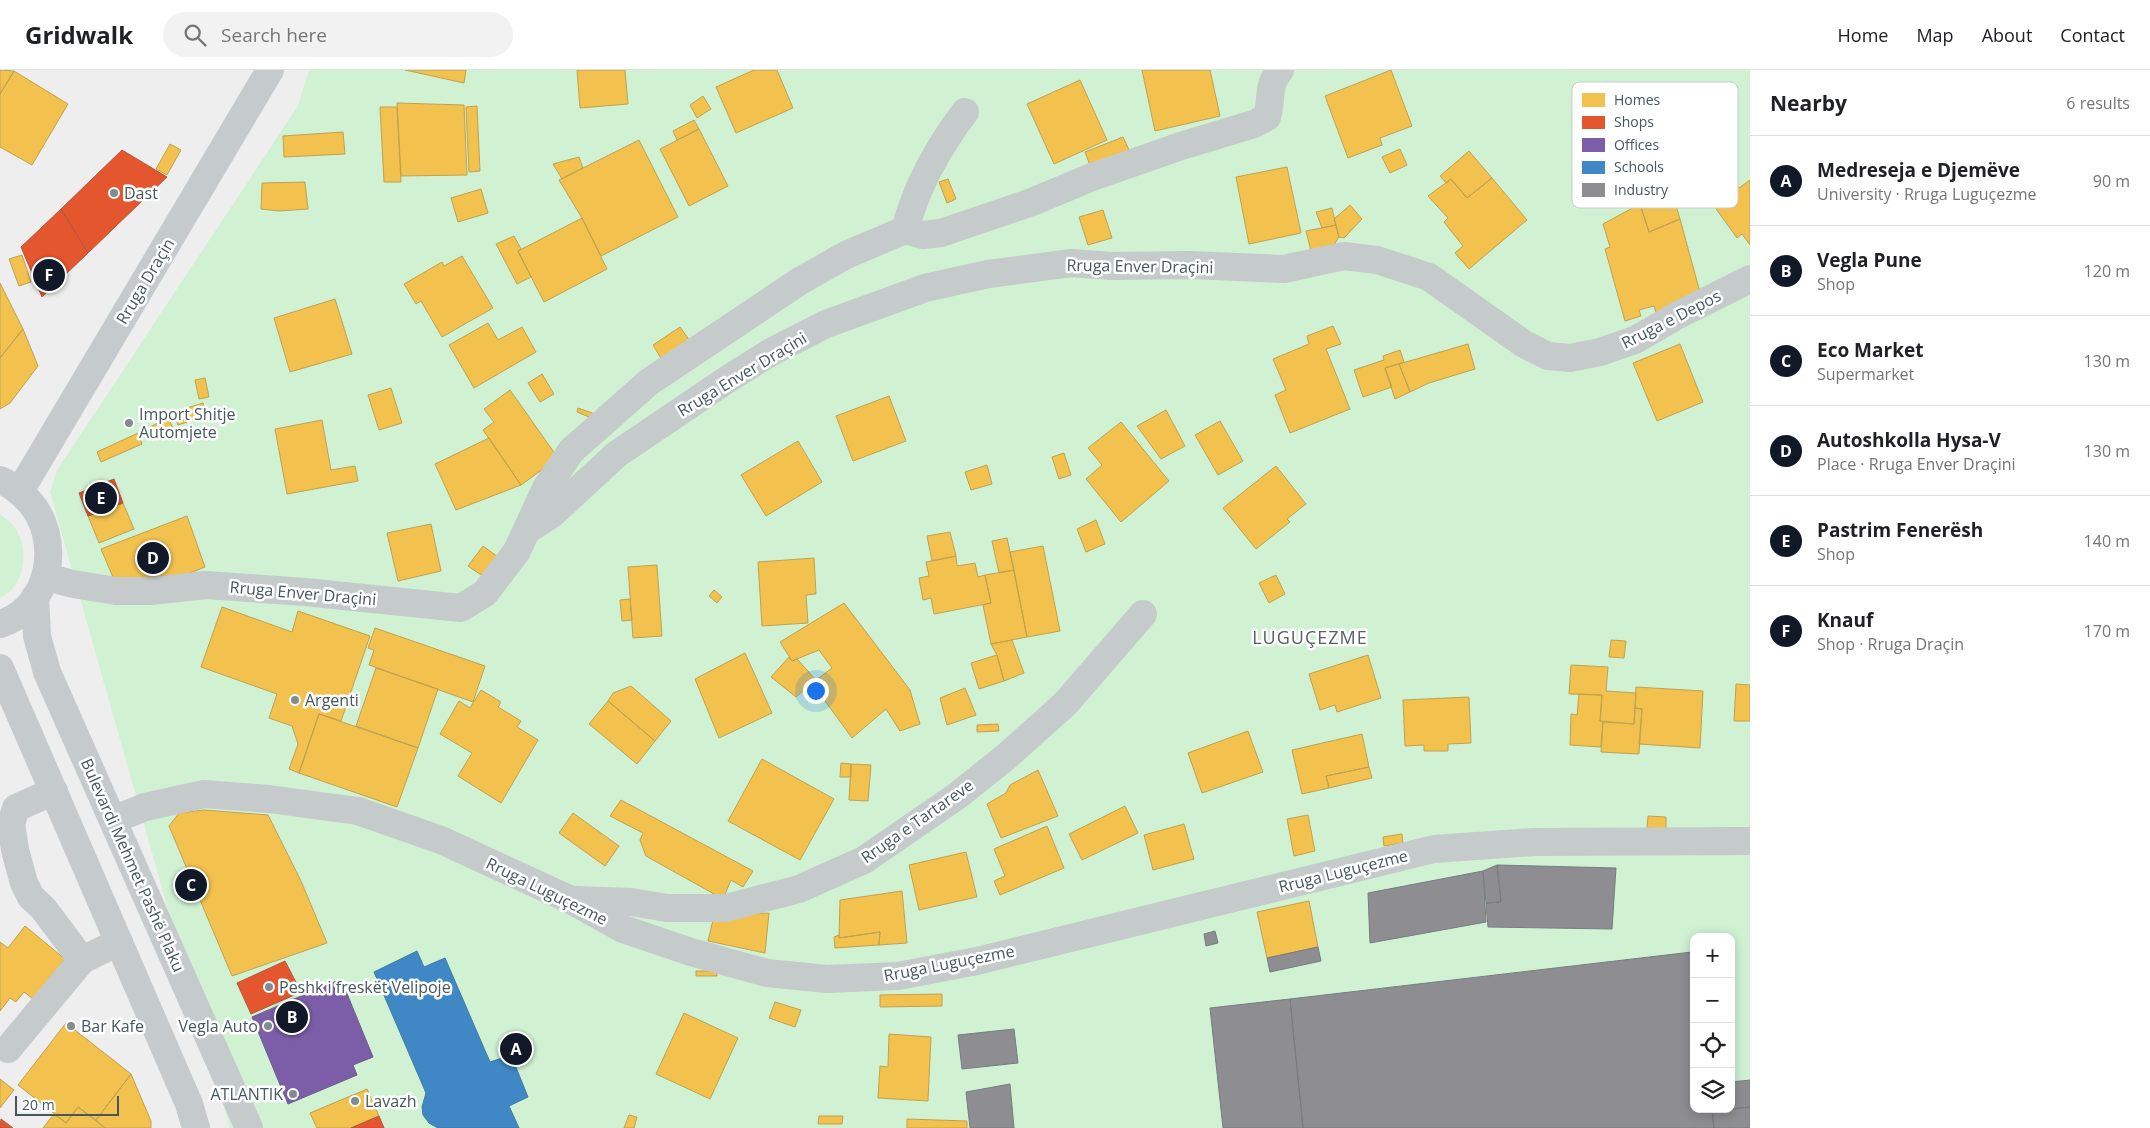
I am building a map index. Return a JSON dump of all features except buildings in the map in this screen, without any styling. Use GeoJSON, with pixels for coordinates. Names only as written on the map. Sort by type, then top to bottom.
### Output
{"type":"FeatureCollection","features":[{"type":"Feature","properties":{"kind":"main road","name":"Rruga Draçin"},"geometry":{"type":"LineString","coordinates":[[10,486],[270,70]]}},
{"type":"Feature","properties":{"kind":"main road","name":"Bulevardi Mehmet Pashë Plaku"},"geometry":{"type":"LineString","coordinates":[[10,486],[36,508],[46,530],[50,554],[40,587],[35,622],[40,651],[52,685],[249,1128]]}},
{"type":"Feature","properties":{"kind":"main road"},"geometry":{"type":"LineString","coordinates":[[0,624],[21,612],[40,587]]}},
{"type":"Feature","properties":{"kind":"main road"},"geometry":{"type":"LineString","coordinates":[[0,668],[189,1104],[196,1128]]}},
{"type":"Feature","properties":{"kind":"street"},"geometry":{"type":"LineString","coordinates":[[966,112],[934,158],[910,209],[905,230],[923,235],[941,233],[1181,146],[1254,124],[1267,117],[1271,104],[1270,90],[1272,81],[1280,70]]}},
{"type":"Feature","properties":{"kind":"street","name":"Rruga Enver Draçini"},"geometry":{"type":"LineString","coordinates":[[40,587],[73,584],[116,591],[151,591],[206,585],[305,592],[461,608],[485,593],[517,551],[546,488],[566,456],[649,382],[800,281],[846,255],[905,230]]}},
{"type":"Feature","properties":{"kind":"street","name":"Rruga Enver Draçini"},"geometry":{"type":"LineString","coordinates":[[525,532],[553,513],[617,454],[773,351],[826,324],[925,288],[988,274],[1071,263],[1112,266],[1284,269],[1344,256],[1377,260],[1429,277],[1484,314]]}},
{"type":"Feature","properties":{"kind":"street","name":"Rruga e Depos"},"geometry":{"type":"LineString","coordinates":[[1484,314],[1524,344],[1548,356],[1570,358],[1600,352],[1635,340],[1678,315],[1750,279]]}},
{"type":"Feature","properties":{"kind":"street","name":"Rruga e Tartareve"},"geometry":{"type":"LineString","coordinates":[[571,900],[631,902],[667,908],[726,908],[799,889],[864,860],[957,796],[1007,756],[1065,704],[1144,614]]}},
{"type":"Feature","properties":{"kind":"street"},"geometry":{"type":"LineString","coordinates":[[54,791],[16,808],[11,824],[15,850],[24,883],[31,897],[43,908],[82,960]]}},
{"type":"Feature","properties":{"kind":"street","name":"Rruga Luguçezme"},"geometry":{"type":"LineString","coordinates":[[113,820],[144,807],[204,794],[269,799],[358,811],[441,840],[571,900],[623,929],[691,952],[767,973],[827,979],[898,976],[977,961],[1434,848],[1534,842],[1750,841]]}},
{"type":"Feature","properties":{"kind":"street"},"geometry":{"type":"LineString","coordinates":[[8,1049],[82,960],[119,942]]}},
{"type":"Feature","properties":{"kind":"green space"},"geometry":{"type":"Polygon","coordinates":[[[309,70],[1750,70],[1750,1128],[230,1128],[50,492],[57,470],[298,106],[309,70]]]}},
{"type":"Feature","properties":{"kind":"green space"},"geometry":{"type":"Polygon","coordinates":[[[0,514],[12,524],[18,533],[22,543],[23,564],[16,584],[0,598],[0,514]]]}},
{"type":"Feature","properties":{"kind":"place","name":"Dast"},"geometry":{"type":"Point","coordinates":[114,193]}},
{"type":"Feature","properties":{"kind":"place","name":"Knauf"},"geometry":{"type":"Point","coordinates":[49,275]}},
{"type":"Feature","properties":{"kind":"place","name":"Import Shitje Automjete"},"geometry":{"type":"Point","coordinates":[129,423]}},
{"type":"Feature","properties":{"kind":"place","name":"Pastrim Fenerësh"},"geometry":{"type":"Point","coordinates":[101,498]}},
{"type":"Feature","properties":{"kind":"place","name":"Autoshkolla Hysa-V"},"geometry":{"type":"Point","coordinates":[153,558]}},
{"type":"Feature","properties":{"kind":"place","name":"Argenti"},"geometry":{"type":"Point","coordinates":[295,700]}},
{"type":"Feature","properties":{"kind":"place","name":"Eco Market"},"geometry":{"type":"Point","coordinates":[191,885]}},
{"type":"Feature","properties":{"kind":"place","name":"Peshk i freskët Velipoje"},"geometry":{"type":"Point","coordinates":[269,987]}},
{"type":"Feature","properties":{"kind":"place","name":"Vegla Pune"},"geometry":{"type":"Point","coordinates":[292,1017]}},
{"type":"Feature","properties":{"kind":"place","name":"Bar Kafe"},"geometry":{"type":"Point","coordinates":[71,1026]}},
{"type":"Feature","properties":{"kind":"place","name":"Vegla Auto"},"geometry":{"type":"Point","coordinates":[268,1026]}},
{"type":"Feature","properties":{"kind":"place","name":"Medreseja e Djemëve"},"geometry":{"type":"Point","coordinates":[516,1049]}},
{"type":"Feature","properties":{"kind":"place","name":"ATLANTIK"},"geometry":{"type":"Point","coordinates":[293,1094]}},
{"type":"Feature","properties":{"kind":"place","name":"Lavazh"},"geometry":{"type":"Point","coordinates":[355,1101]}},
{"type":"Feature","properties":{"kind":"district","name":"LUGUÇEZME"},"geometry":{"type":"Point","coordinates":[1310,638]}}]}
